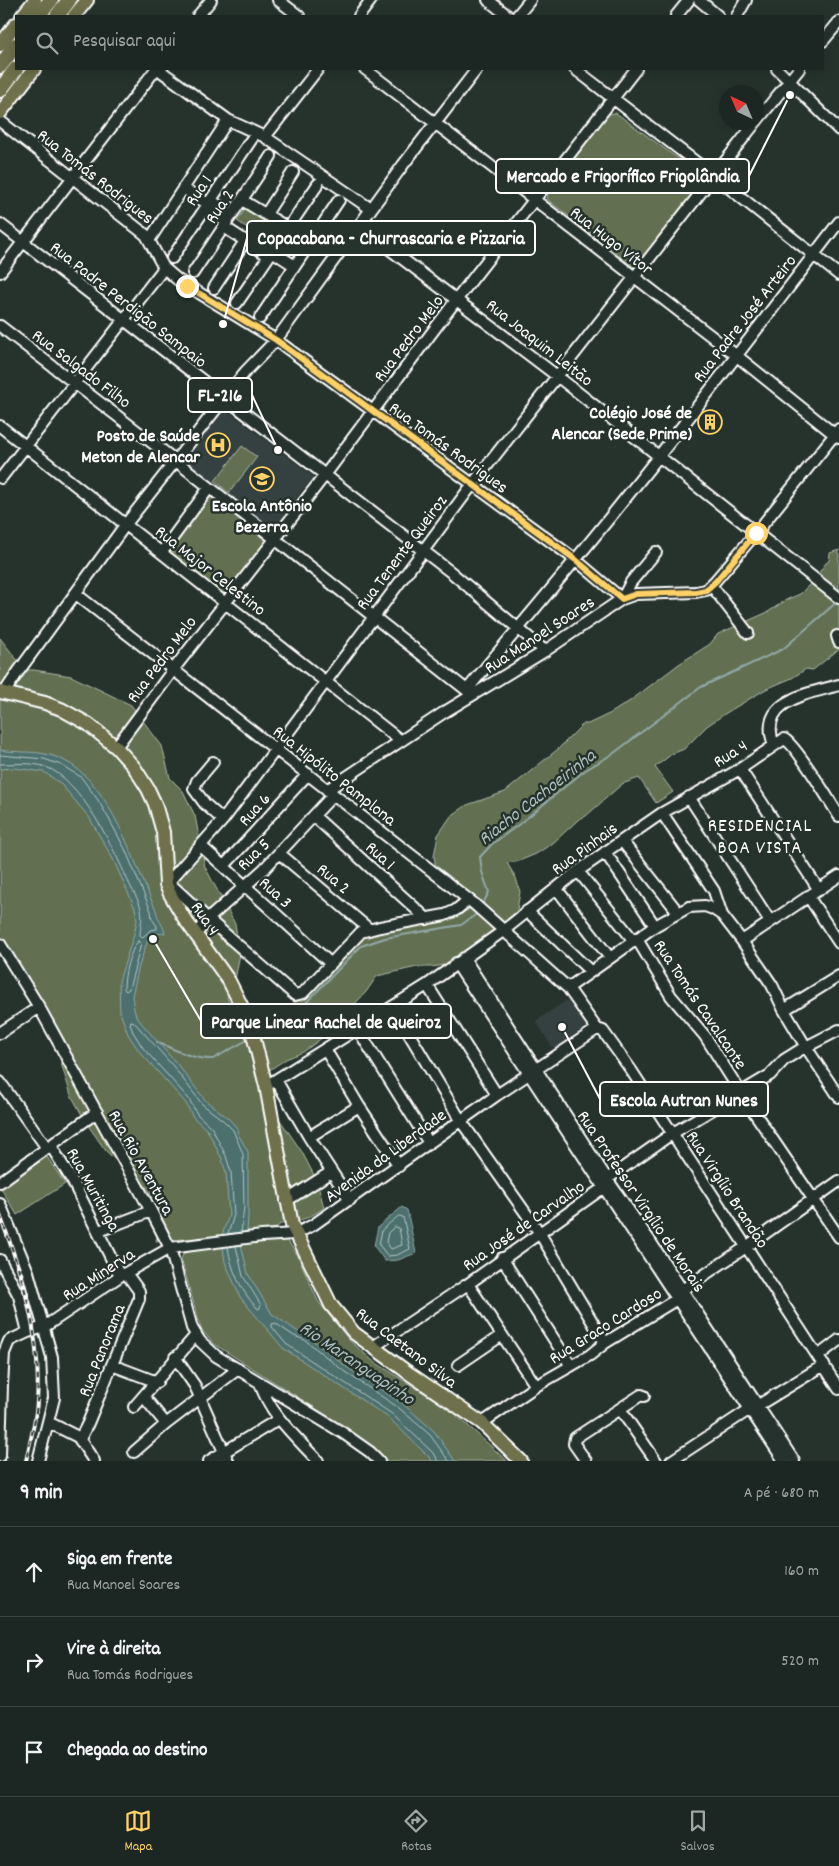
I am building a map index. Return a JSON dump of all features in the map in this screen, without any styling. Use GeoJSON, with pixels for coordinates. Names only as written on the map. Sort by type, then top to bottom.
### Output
{"type":"FeatureCollection","features":[{"type":"Feature","properties":{"kind":"highway"},"geometry":{"type":"LineString","coordinates":[[39,15],[51,0]]}},
{"type":"Feature","properties":{"kind":"highway"},"geometry":{"type":"LineString","coordinates":[[58,15],[69,0]]}},
{"type":"Feature","properties":{"kind":"highway"},"geometry":{"type":"LineString","coordinates":[[0,66],[15,46]]}},
{"type":"Feature","properties":{"kind":"highway"},"geometry":{"type":"LineString","coordinates":[[0,90],[15,70]]}},
{"type":"Feature","properties":{"kind":"main road"},"geometry":{"type":"LineString","coordinates":[[75,15],[87,0]]}},
{"type":"Feature","properties":{"kind":"main road"},"geometry":{"type":"LineString","coordinates":[[23,15],[34,1]]}},
{"type":"Feature","properties":{"kind":"main road"},"geometry":{"type":"LineString","coordinates":[[0,45],[15,25]]}},
{"type":"Feature","properties":{"kind":"main road"},"geometry":{"type":"LineString","coordinates":[[0,113],[33,70]]}},
{"type":"Feature","properties":{"kind":"main road","name":"Rua 4"},"geometry":{"type":"LineString","coordinates":[[2,692],[45,703],[61,709],[88,724],[116,747],[141,777],[155,804],[163,832],[167,884],[176,906],[229,981],[250,1023],[258,1052],[271,1083],[286,1201],[295,1234]]}},
{"type":"Feature","properties":{"kind":"main road","name":"Rua Caetano Silva"},"geometry":{"type":"LineString","coordinates":[[295,1234],[331,1305],[354,1333],[482,1423],[521,1461]]}},
{"type":"Feature","properties":{"kind":"street"},"geometry":{"type":"LineString","coordinates":[[199,15],[211,0]]}},
{"type":"Feature","properties":{"kind":"street"},"geometry":{"type":"LineString","coordinates":[[278,0],[298,15]]}},
{"type":"Feature","properties":{"kind":"street"},"geometry":{"type":"LineString","coordinates":[[360,15],[371,0]]}},
{"type":"Feature","properties":{"kind":"street"},"geometry":{"type":"LineString","coordinates":[[488,0],[507,15]]}},
{"type":"Feature","properties":{"kind":"street"},"geometry":{"type":"LineString","coordinates":[[518,15],[530,0]]}},
{"type":"Feature","properties":{"kind":"street"},"geometry":{"type":"LineString","coordinates":[[677,15],[689,0]]}},
{"type":"Feature","properties":{"kind":"street"},"geometry":{"type":"LineString","coordinates":[[699,0],[717,15]]}},
{"type":"Feature","properties":{"kind":"street"},"geometry":{"type":"LineString","coordinates":[[738,15],[746,0]]}},
{"type":"Feature","properties":{"kind":"street"},"geometry":{"type":"LineString","coordinates":[[824,40],[839,22]]}},
{"type":"Feature","properties":{"kind":"street"},"geometry":{"type":"LineString","coordinates":[[0,272],[156,70]]}},
{"type":"Feature","properties":{"kind":"street"},"geometry":{"type":"LineString","coordinates":[[158,70],[228,120],[265,137],[371,209]]}},
{"type":"Feature","properties":{"kind":"street"},"geometry":{"type":"LineString","coordinates":[[265,137],[317,70]]}},
{"type":"Feature","properties":{"kind":"street","name":"Rua Hugo Vítor"},"geometry":{"type":"LineString","coordinates":[[366,70],[838,434]]}},
{"type":"Feature","properties":{"kind":"street"},"geometry":{"type":"LineString","coordinates":[[2,692],[126,524],[245,372],[276,340],[371,209],[476,70]]}},
{"type":"Feature","properties":{"kind":"street"},"geometry":{"type":"LineString","coordinates":[[576,70],[839,275]]}},
{"type":"Feature","properties":{"kind":"street","name":"Rua Pedro Melo"},"geometry":{"type":"LineString","coordinates":[[116,747],[225,602],[325,475],[457,299],[635,70]]}},
{"type":"Feature","properties":{"kind":"street"},"geometry":{"type":"LineString","coordinates":[[778,70],[839,130]]}},
{"type":"Feature","properties":{"kind":"street","name":"Rua Tenente Queiroz"},"geometry":{"type":"LineString","coordinates":[[764,112],[798,70]]}},
{"type":"Feature","properties":{"kind":"street"},"geometry":{"type":"LineString","coordinates":[[150,239],[228,120]]}},
{"type":"Feature","properties":{"kind":"street","name":"Rua Tomás Rodrigues"},"geometry":{"type":"LineString","coordinates":[[0,121],[150,239],[164,268],[178,280],[276,340],[576,560],[622,599]]}},
{"type":"Feature","properties":{"kind":"street","name":"Rua Tenente Queiroz"},"geometry":{"type":"LineString","coordinates":[[167,884],[223,820],[472,484],[750,130]]}},
{"type":"Feature","properties":{"kind":"street","name":"Rua 1"},"geometry":{"type":"LineString","coordinates":[[172,258],[251,140]]}},
{"type":"Feature","properties":{"kind":"street","name":"Rua 2"},"geometry":{"type":"LineString","coordinates":[[193,273],[271,156]]}},
{"type":"Feature","properties":{"kind":"street"},"geometry":{"type":"LineString","coordinates":[[266,214],[293,172]]}},
{"type":"Feature","properties":{"kind":"street"},"geometry":{"type":"LineString","coordinates":[[237,303],[318,184]]}},
{"type":"Feature","properties":{"kind":"street"},"geometry":{"type":"LineString","coordinates":[[183,188],[208,204],[245,241],[272,251],[296,264]]}},
{"type":"Feature","properties":{"kind":"street"},"geometry":{"type":"LineString","coordinates":[[242,200],[288,228]]}},
{"type":"Feature","properties":{"kind":"street"},"geometry":{"type":"LineString","coordinates":[[260,318],[339,200]]}},
{"type":"Feature","properties":{"kind":"street","name":"Rua Padre José Arteiro"},"geometry":{"type":"LineString","coordinates":[[470,693],[518,627],[576,560],[737,356],[839,222]]}},
{"type":"Feature","properties":{"kind":"street","name":"Rua Padre Perdigão Sampaio"},"geometry":{"type":"LineString","coordinates":[[0,224],[423,550],[545,651]]}},
{"type":"Feature","properties":{"kind":"street","name":"Rua Joaquim Leitão"},"geometry":{"type":"LineString","coordinates":[[359,226],[659,455],[839,598]]}},
{"type":"Feature","properties":{"kind":"street"},"geometry":{"type":"LineString","coordinates":[[214,288],[245,241]]}},
{"type":"Feature","properties":{"kind":"street"},"geometry":{"type":"LineString","coordinates":[[1,478],[164,268]]}},
{"type":"Feature","properties":{"kind":"street","name":"Rua Salgado Filho"},"geometry":{"type":"LineString","coordinates":[[0,326],[176,461],[470,693]]}},
{"type":"Feature","properties":{"kind":"street","name":"Rua Major Celestino"},"geometry":{"type":"LineString","coordinates":[[0,426],[401,741]]}},
{"type":"Feature","properties":{"kind":"street"},"geometry":{"type":"LineString","coordinates":[[748,633],[711,585],[838,434]]}},
{"type":"Feature","properties":{"kind":"street"},"geometry":{"type":"LineString","coordinates":[[162,552],[209,488]]}},
{"type":"Feature","properties":{"kind":"street"},"geometry":{"type":"LineString","coordinates":[[622,599],[630,582],[656,552]]}},
{"type":"Feature","properties":{"kind":"street","name":"Rua Manoel Soares"},"geometry":{"type":"LineString","coordinates":[[330,792],[470,693],[545,651],[622,599],[636,594],[701,592],[711,585]]}},
{"type":"Feature","properties":{"kind":"street","name":"Rua Hipólito Pamplona"},"geometry":{"type":"LineString","coordinates":[[76,594],[470,901],[568,988]]}},
{"type":"Feature","properties":{"kind":"street"},"geometry":{"type":"LineString","coordinates":[[774,745],[770,727],[776,711],[780,707],[795,698],[839,685]]}},
{"type":"Feature","properties":{"kind":"street","name":"Rua 4"},"geometry":{"type":"LineString","coordinates":[[689,797],[740,768],[784,739],[789,741],[839,816]]}},
{"type":"Feature","properties":{"kind":"street"},"geometry":{"type":"LineString","coordinates":[[213,762],[197,781],[194,789],[201,800],[223,820]]}},
{"type":"Feature","properties":{"kind":"street"},"geometry":{"type":"LineString","coordinates":[[740,768],[819,890]]}},
{"type":"Feature","properties":{"kind":"street","name":"Rua 6"},"geometry":{"type":"LineString","coordinates":[[224,866],[308,774]]}},
{"type":"Feature","properties":{"kind":"street","name":"Rua 5"},"geometry":{"type":"LineString","coordinates":[[195,935],[314,816],[330,792]]}},
{"type":"Feature","properties":{"kind":"street"},"geometry":{"type":"LineString","coordinates":[[689,797],[770,921]]}},
{"type":"Feature","properties":{"kind":"street","name":"Rua Pinhais"},"geometry":{"type":"LineString","coordinates":[[271,1083],[427,985],[503,931],[578,871],[662,812],[689,797]]}},
{"type":"Feature","properties":{"kind":"street"},"geometry":{"type":"LineString","coordinates":[[662,812],[714,891],[722,915],[772,985],[806,1047],[839,1097]]}},
{"type":"Feature","properties":{"kind":"street","name":"Rua 1"},"geometry":{"type":"LineString","coordinates":[[314,816],[426,919]]}},
{"type":"Feature","properties":{"kind":"street"},"geometry":{"type":"LineString","coordinates":[[622,840],[678,912]]}},
{"type":"Feature","properties":{"kind":"street","name":"Rua 3"},"geometry":{"type":"LineString","coordinates":[[200,845],[331,964]]}},
{"type":"Feature","properties":{"kind":"street"},"geometry":{"type":"LineString","coordinates":[[605,852],[655,926]]}},
{"type":"Feature","properties":{"kind":"street","name":"Rua 2"},"geometry":{"type":"LineString","coordinates":[[279,853],[369,929]]}},
{"type":"Feature","properties":{"kind":"street","name":"Rua Tomás Cavalcante"},"geometry":{"type":"LineString","coordinates":[[578,871],[636,940],[671,996],[705,1036],[741,1093],[839,1237]]}},
{"type":"Feature","properties":{"kind":"street"},"geometry":{"type":"LineString","coordinates":[[742,941],[839,876]]}},
{"type":"Feature","properties":{"kind":"street","name":"Rua 4"},"geometry":{"type":"LineString","coordinates":[[167,884],[293,994],[298,995],[303,992],[331,964]]}},
{"type":"Feature","properties":{"kind":"street"},"geometry":{"type":"LineString","coordinates":[[556,888],[610,958]]}},
{"type":"Feature","properties":{"kind":"street"},"geometry":{"type":"LineString","coordinates":[[808,896],[839,943]]}},
{"type":"Feature","properties":{"kind":"street"},"geometry":{"type":"LineString","coordinates":[[331,964],[356,936],[369,929],[445,915],[470,901]]}},
{"type":"Feature","properties":{"kind":"street"},"geometry":{"type":"LineString","coordinates":[[568,988],[655,926],[678,912],[689,907],[705,906],[722,915]]}},
{"type":"Feature","properties":{"kind":"street"},"geometry":{"type":"LineString","coordinates":[[527,911],[590,972]]}},
{"type":"Feature","properties":{"kind":"street","name":"Rua Rio Aventura"},"geometry":{"type":"LineString","coordinates":[[0,944],[39,1007],[170,1248],[196,1335],[207,1349],[343,1433],[370,1452],[379,1461]]}},
{"type":"Feature","properties":{"kind":"street","name":"Rua Professor Virgílio de Morais"},"geometry":{"type":"LineString","coordinates":[[460,960],[788,1460]]}},
{"type":"Feature","properties":{"kind":"street"},"geometry":{"type":"LineString","coordinates":[[784,1010],[839,976]]}},
{"type":"Feature","properties":{"kind":"street"},"geometry":{"type":"LineString","coordinates":[[427,985],[497,1095]]}},
{"type":"Feature","properties":{"kind":"street","name":"Rua Virgílio Brandão"},"geometry":{"type":"LineString","coordinates":[[568,988],[597,1029],[603,1031],[673,1133],[839,1389]]}},
{"type":"Feature","properties":{"kind":"street"},"geometry":{"type":"LineString","coordinates":[[393,1006],[461,1121],[539,1232],[605,1344]]}},
{"type":"Feature","properties":{"kind":"street"},"geometry":{"type":"LineString","coordinates":[[0,1034],[39,1007]]}},
{"type":"Feature","properties":{"kind":"street"},"geometry":{"type":"LineString","coordinates":[[357,1028],[429,1143]]}},
{"type":"Feature","properties":{"kind":"street","name":"Avenida da Liberdade"},"geometry":{"type":"LineString","coordinates":[[170,1248],[262,1236],[295,1234],[313,1226],[497,1095],[597,1029]]}},
{"type":"Feature","properties":{"kind":"street","name":"Rua José de Carvalho"},"geometry":{"type":"LineString","coordinates":[[373,1347],[468,1284],[673,1133],[770,1075],[784,1060],[839,1030]]}},
{"type":"Feature","properties":{"kind":"street"},"geometry":{"type":"LineString","coordinates":[[326,1049],[359,1106],[399,1166]]}},
{"type":"Feature","properties":{"kind":"street","name":"Rua Muritinga"},"geometry":{"type":"LineString","coordinates":[[0,1082],[74,1182],[123,1274]]}},
{"type":"Feature","properties":{"kind":"street"},"geometry":{"type":"LineString","coordinates":[[271,1083],[350,1200]]}},
{"type":"Feature","properties":{"kind":"street"},"geometry":{"type":"LineString","coordinates":[[308,1137],[359,1106]]}},
{"type":"Feature","properties":{"kind":"street"},"geometry":{"type":"LineString","coordinates":[[0,1182],[96,1112]]}},
{"type":"Feature","properties":{"kind":"street"},"geometry":{"type":"LineString","coordinates":[[286,1201],[331,1172]]}},
{"type":"Feature","properties":{"kind":"street","name":"Rua Graco Cardoso"},"geometry":{"type":"LineString","coordinates":[[482,1423],[536,1386],[571,1366],[680,1295],[839,1181]]}},
{"type":"Feature","properties":{"kind":"street"},"geometry":{"type":"LineString","coordinates":[[0,1204],[28,1272],[52,1357],[53,1404],[38,1461]]}},
{"type":"Feature","properties":{"kind":"street"},"geometry":{"type":"LineString","coordinates":[[99,1231],[151,1211]]}},
{"type":"Feature","properties":{"kind":"street","name":"Rua Minerva"},"geometry":{"type":"LineString","coordinates":[[9,1341],[44,1327],[123,1274],[170,1248]]}},
{"type":"Feature","properties":{"kind":"street"},"geometry":{"type":"LineString","coordinates":[[502,1258],[571,1366]]}},
{"type":"Feature","properties":{"kind":"street"},"geometry":{"type":"LineString","coordinates":[[0,1260],[20,1296],[28,1332]]}},
{"type":"Feature","properties":{"kind":"street","name":"Rua Panorama"},"geometry":{"type":"LineString","coordinates":[[80,1440],[139,1299],[139,1292],[123,1274]]}},
{"type":"Feature","properties":{"kind":"street"},"geometry":{"type":"LineString","coordinates":[[468,1284],[536,1386]]}},
{"type":"Feature","properties":{"kind":"street"},"geometry":{"type":"LineString","coordinates":[[0,1334],[9,1341],[4,1353],[0,1453]]}},
{"type":"Feature","properties":{"kind":"street"},"geometry":{"type":"LineString","coordinates":[[134,1407],[196,1335]]}},
{"type":"Feature","properties":{"kind":"street"},"geometry":{"type":"LineString","coordinates":[[458,1365],[502,1335]]}},
{"type":"Feature","properties":{"kind":"street"},"geometry":{"type":"LineString","coordinates":[[671,1461],[754,1407],[821,1360],[839,1340]]}},
{"type":"Feature","properties":{"kind":"street"},"geometry":{"type":"LineString","coordinates":[[176,1358],[189,1376],[225,1457]]}},
{"type":"Feature","properties":{"kind":"street"},"geometry":{"type":"LineString","coordinates":[[112,1365],[157,1382]]}},
{"type":"Feature","properties":{"kind":"street"},"geometry":{"type":"LineString","coordinates":[[134,1452],[166,1424],[238,1369]]}},
{"type":"Feature","properties":{"kind":"street"},"geometry":{"type":"LineString","coordinates":[[260,1383],[278,1419],[318,1461]]}},
{"type":"Feature","properties":{"kind":"street"},"geometry":{"type":"LineString","coordinates":[[586,1461],[574,1444],[575,1438],[641,1395],[644,1396]]}},
{"type":"Feature","properties":{"kind":"street"},"geometry":{"type":"LineString","coordinates":[[144,1396],[166,1424]]}},
{"type":"Feature","properties":{"kind":"street"},"geometry":{"type":"LineString","coordinates":[[620,1409],[656,1461]]}},
{"type":"Feature","properties":{"kind":"street"},"geometry":{"type":"LineString","coordinates":[[209,1461],[225,1457],[278,1419]]}},
{"type":"Feature","properties":{"kind":"street"},"geometry":{"type":"LineString","coordinates":[[48,1422],[80,1440],[94,1461]]}},
{"type":"Feature","properties":{"kind":"shaded area","name":"Escola Antônio Bezerra"},"geometry":{"type":"Polygon","coordinates":[[[225,409],[314,477],[273,530],[185,461],[225,409]]]}},
{"type":"Feature","properties":{"kind":"shaded area"},"geometry":{"type":"Polygon","coordinates":[[[567,1000],[586,1024],[582,1030],[554,1050],[536,1021],[567,1000]]]}},
{"type":"Feature","properties":{"kind":"green space"},"geometry":{"type":"Polygon","coordinates":[[[616,113],[703,177],[704,183],[640,267],[635,268],[548,200],[547,194],[608,114],[616,113]]]}},
{"type":"Feature","properties":{"kind":"green space"},"geometry":{"type":"Polygon","coordinates":[[[246,208],[269,223],[260,237],[237,221],[246,208]]]}},
{"type":"Feature","properties":{"kind":"green space"},"geometry":{"type":"Polygon","coordinates":[[[242,446],[257,457],[229,493],[215,481],[242,446]]]}},
{"type":"Feature","properties":{"kind":"green space"},"geometry":{"type":"Polygon","coordinates":[[[211,496],[215,496],[269,541],[225,596],[172,554],[171,551],[211,496]]]}},
{"type":"Feature","properties":{"kind":"green space"},"geometry":{"type":"Polygon","coordinates":[[[839,550],[839,649],[813,670],[806,669],[792,678],[766,689],[726,713],[707,726],[684,749],[672,754],[655,767],[673,792],[656,803],[639,778],[622,784],[553,843],[536,854],[519,861],[507,863],[516,878],[520,892],[515,921],[507,929],[436,868],[434,856],[438,835],[451,816],[467,805],[505,792],[558,749],[583,724],[588,724],[611,713],[630,701],[679,664],[710,644],[718,634],[768,612],[786,600],[800,594],[829,561],[830,553],[839,550]]]}},
{"type":"Feature","properties":{"kind":"green space"},"geometry":{"type":"Polygon","coordinates":[[[0,638],[25,670],[71,676],[131,705],[162,746],[170,778],[183,791],[195,816],[205,867],[235,924],[240,954],[234,985],[227,997],[238,1023],[253,1028],[281,1014],[359,938],[370,934],[430,924],[454,917],[470,909],[494,930],[445,965],[417,967],[377,976],[366,992],[326,1035],[303,1052],[286,1059],[262,1075],[278,1117],[302,1152],[317,1181],[324,1208],[309,1217],[289,1224],[280,1224],[277,1228],[247,1232],[247,1229],[224,1231],[222,1235],[213,1237],[156,1241],[163,1215],[145,1185],[137,1181],[106,1151],[87,1124],[71,1095],[61,1063],[54,1025],[10,951],[0,938],[0,638]]]}},
{"type":"Feature","properties":{"kind":"green space"},"geometry":{"type":"Polygon","coordinates":[[[47,1157],[65,1184],[17,1215],[0,1187],[47,1157]]]}},
{"type":"Feature","properties":{"kind":"green space"},"geometry":{"type":"Polygon","coordinates":[[[282,1238],[288,1241],[298,1256],[318,1301],[349,1340],[373,1361],[451,1410],[507,1461],[387,1461],[353,1432],[214,1344],[201,1329],[181,1259],[184,1252],[282,1238]]]}},
{"type":"Feature","properties":{"kind":"water","name":"Rio Maranguapinho"},"geometry":{"type":"Polygon","coordinates":[[[0,750],[33,752],[54,756],[63,760],[80,771],[95,786],[119,826],[165,933],[153,934],[148,939],[132,996],[136,1016],[206,1101],[228,1118],[237,1128],[238,1134],[248,1152],[247,1232],[241,1244],[248,1274],[272,1314],[307,1336],[348,1368],[403,1404],[434,1431],[455,1461],[433,1461],[389,1418],[283,1348],[240,1297],[225,1262],[223,1247],[222,1235],[229,1215],[226,1173],[222,1159],[208,1131],[193,1117],[185,1102],[139,1051],[128,1034],[120,1012],[119,981],[134,934],[137,920],[135,908],[113,859],[89,817],[60,783],[44,772],[14,768],[0,769],[0,750]]]}},
{"type":"Feature","properties":{"kind":"water"},"geometry":{"type":"Polygon","coordinates":[[[402,1207],[407,1210],[416,1253],[398,1260],[385,1261],[374,1246],[378,1227],[402,1207]]]}},
{"type":"Feature","properties":{"kind":"waterway","name":"Riacho Cachoeirinha"},"geometry":{"type":"LineString","coordinates":[[481,907],[489,892],[482,872],[480,857],[492,844],[584,771],[614,753],[701,687],[783,649],[838,601]]}},
{"type":"Feature","properties":{"kind":"waterway","name":"Riacho Cachoeirinha"},"geometry":{"type":"LineString","coordinates":[[258,1034],[300,1009],[361,946],[385,938],[461,925],[478,913]]}},
{"type":"Feature","properties":{"kind":"waterway","name":"Riacho Cachoeirinha"},"geometry":{"type":"LineString","coordinates":[[157,1042],[192,1056],[213,1059],[249,1039]]}},
{"type":"Feature","properties":{"kind":"railway"},"geometry":{"type":"LineString","coordinates":[[0,1215],[23,1283],[29,1306],[36,1353],[38,1377],[36,1409],[26,1461]]}},
{"type":"Feature","properties":{"kind":"place","name":"Mercado e Frigorífico Frigolândia"},"geometry":{"type":"Point","coordinates":[790,95]}},
{"type":"Feature","properties":{"kind":"place","name":"Copacabana - Churrascaria e Pizzaria"},"geometry":{"type":"Point","coordinates":[223,324]}},
{"type":"Feature","properties":{"kind":"place","name":"Colégio José de Alencar (Sede Prime)"},"geometry":{"type":"Point","coordinates":[710,422]}},
{"type":"Feature","properties":{"kind":"place","name":"Posto de Saúde Meton de Alencar"},"geometry":{"type":"Point","coordinates":[218,445]}},
{"type":"Feature","properties":{"kind":"place","name":"FL-216"},"geometry":{"type":"Point","coordinates":[278,450]}},
{"type":"Feature","properties":{"kind":"place","name":"Escola Antônio Bezerra"},"geometry":{"type":"Point","coordinates":[262,479]}},
{"type":"Feature","properties":{"kind":"place","name":"Parque Linear Rachel de Queiroz"},"geometry":{"type":"Point","coordinates":[153,939]}},
{"type":"Feature","properties":{"kind":"place","name":"Escola Autran Nunes"},"geometry":{"type":"Point","coordinates":[562,1027]}},
{"type":"Feature","properties":{"kind":"district","name":"RESIDENCIAL BOA VISTA"},"geometry":{"type":"Point","coordinates":[760,835]}},
{"type":"Feature","properties":{"kind":"route"},"geometry":{"type":"LineString","coordinates":[[187,286],[276,340],[576,560],[622,599],[636,594],[701,592],[706,590],[716,581],[756,533]]}}]}
